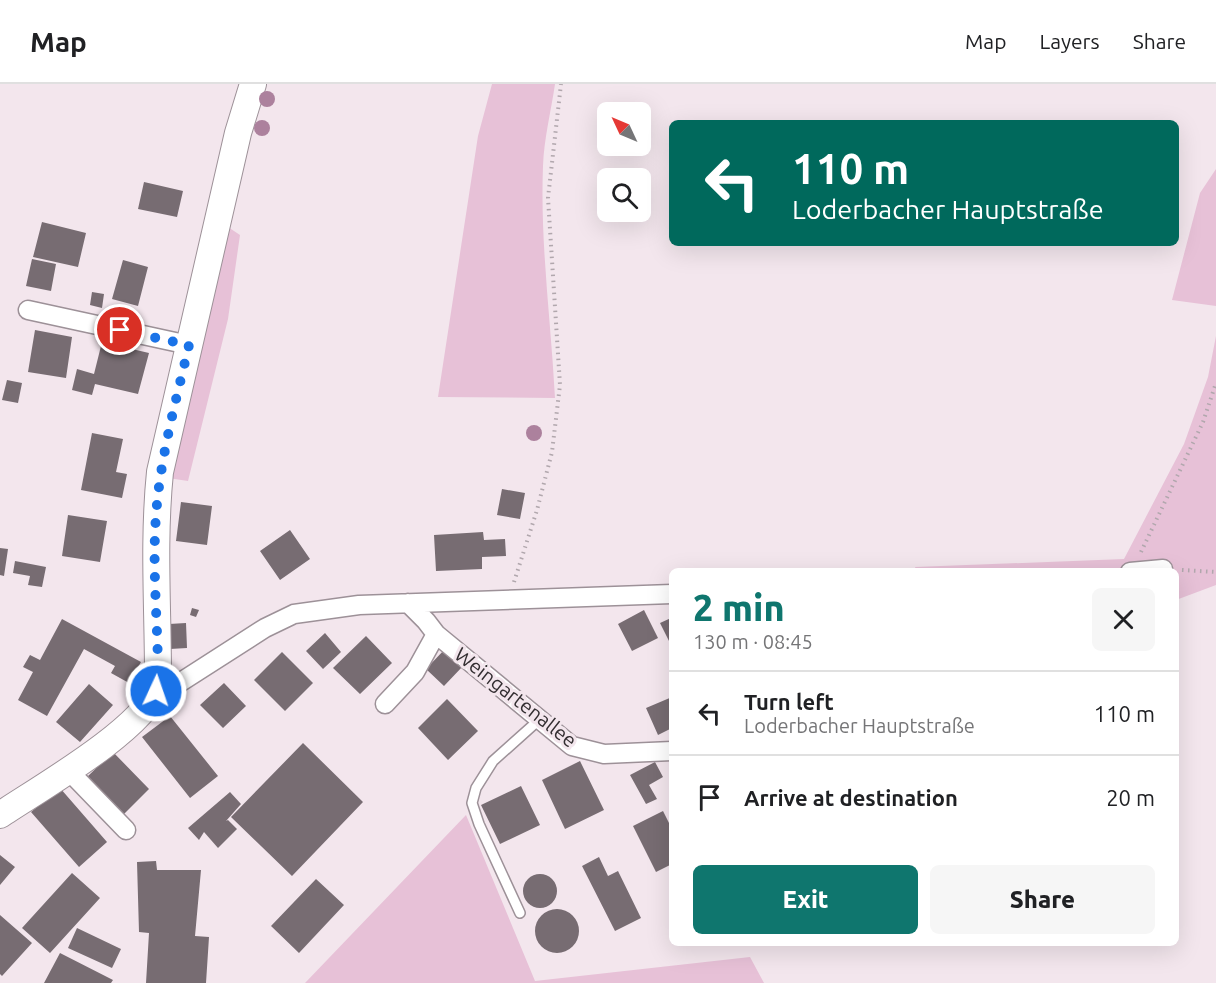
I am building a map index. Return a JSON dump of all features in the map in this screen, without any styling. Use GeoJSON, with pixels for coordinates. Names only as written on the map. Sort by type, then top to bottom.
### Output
{"type":"FeatureCollection","features":[{"type":"Feature","properties":{"kind":"street"},"geometry":{"type":"LineString","coordinates":[[0,814],[119,734],[141,713],[156,691],[158,666],[155,584],[156,517],[160,472],[238,133],[253,84]]}},
{"type":"Feature","properties":{"kind":"street"},"geometry":{"type":"LineString","coordinates":[[28,310],[189,345]]}},
{"type":"Feature","properties":{"kind":"street"},"geometry":{"type":"LineString","coordinates":[[156,691],[173,687],[265,628],[294,614],[359,605],[669,594]]}},
{"type":"Feature","properties":{"kind":"street","name":"Weingartenallee"},"geometry":{"type":"LineString","coordinates":[[408,603],[436,634],[572,746],[604,753],[669,751]]}},
{"type":"Feature","properties":{"kind":"street","name":"Weingartenallee"},"geometry":{"type":"LineString","coordinates":[[385,704],[415,672],[436,634]]}},
{"type":"Feature","properties":{"kind":"street"},"geometry":{"type":"LineString","coordinates":[[68,770],[126,830]]}},
{"type":"Feature","properties":{"kind":"lane"},"geometry":{"type":"LineString","coordinates":[[520,913],[479,824],[472,803],[476,788],[494,761],[540,719]]}},
{"type":"Feature","properties":{"kind":"path"},"geometry":{"type":"LineString","coordinates":[[508,600],[537,510],[552,452],[560,385],[548,198],[561,84]]}},
{"type":"Feature","properties":{"kind":"path"},"geometry":{"type":"LineString","coordinates":[[1132,568],[1203,422],[1216,383]]}},
{"type":"Feature","properties":{"kind":"path"},"geometry":{"type":"LineString","coordinates":[[1179,570],[1216,572]]}},
{"type":"Feature","properties":{"kind":"shaded area"},"geometry":{"type":"Polygon","coordinates":[[[492,84],[555,84],[545,146],[542,195],[555,398],[438,397],[478,136],[492,84]]]}},
{"type":"Feature","properties":{"kind":"shaded area"},"geometry":{"type":"Polygon","coordinates":[[[1216,169],[1216,306],[1172,300],[1200,193],[1216,169]]]}},
{"type":"Feature","properties":{"kind":"shaded area"},"geometry":{"type":"Polygon","coordinates":[[[228,227],[240,235],[228,319],[188,481],[168,478],[228,227]]]}},
{"type":"Feature","properties":{"kind":"shaded area"},"geometry":{"type":"Polygon","coordinates":[[[1216,336],[1216,585],[1179,599],[1179,568],[915,568],[1124,559],[1184,444],[1208,377],[1216,336]]]}},
{"type":"Feature","properties":{"kind":"shaded area"},"geometry":{"type":"Polygon","coordinates":[[[466,815],[535,981],[750,957],[764,983],[305,983],[466,815]]]}},
{"type":"Feature","properties":{"kind":"building"},"geometry":{"type":"Polygon","coordinates":[[[144,182],[183,191],[177,217],[138,209],[144,182]]]}},
{"type":"Feature","properties":{"kind":"building"},"geometry":{"type":"Polygon","coordinates":[[[42,222],[86,233],[78,267],[33,257],[42,222]]]}},
{"type":"Feature","properties":{"kind":"building"},"geometry":{"type":"Polygon","coordinates":[[[32,259],[56,264],[51,291],[26,286],[32,259]]]}},
{"type":"Feature","properties":{"kind":"building"},"geometry":{"type":"Polygon","coordinates":[[[123,260],[148,267],[138,306],[112,299],[123,260]]]}},
{"type":"Feature","properties":{"kind":"building"},"geometry":{"type":"Polygon","coordinates":[[[92,292],[104,294],[102,308],[90,305],[92,292]]]}},
{"type":"Feature","properties":{"kind":"building"},"geometry":{"type":"Polygon","coordinates":[[[35,330],[72,337],[66,378],[28,372],[35,330]]]}},
{"type":"Feature","properties":{"kind":"building"},"geometry":{"type":"Polygon","coordinates":[[[102,342],[149,353],[138,394],[95,384],[92,395],[72,390],[77,369],[94,374],[102,342]]]}},
{"type":"Feature","properties":{"kind":"building"},"geometry":{"type":"Polygon","coordinates":[[[7,380],[22,383],[18,403],[2,400],[7,380]]]}},
{"type":"Feature","properties":{"kind":"building"},"geometry":{"type":"Polygon","coordinates":[[[92,433],[123,439],[116,472],[127,474],[122,498],[81,490],[92,433]]]}},
{"type":"Feature","properties":{"kind":"building"},"geometry":{"type":"Polygon","coordinates":[[[502,489],[525,493],[520,519],[497,515],[502,489]]]}},
{"type":"Feature","properties":{"kind":"building"},"geometry":{"type":"Polygon","coordinates":[[[181,502],[212,506],[207,545],[176,541],[181,502]]]}},
{"type":"Feature","properties":{"kind":"building"},"geometry":{"type":"Polygon","coordinates":[[[68,515],[107,521],[100,562],[62,556],[68,515]]]}},
{"type":"Feature","properties":{"kind":"building"},"geometry":{"type":"Polygon","coordinates":[[[290,530],[310,559],[280,580],[260,551],[290,530]]]}},
{"type":"Feature","properties":{"kind":"building"},"geometry":{"type":"Polygon","coordinates":[[[483,532],[484,540],[505,539],[506,556],[482,557],[482,569],[436,571],[434,535],[483,532]]]}},
{"type":"Feature","properties":{"kind":"building"},"geometry":{"type":"Polygon","coordinates":[[[0,548],[8,549],[4,576],[0,575],[0,548]]]}},
{"type":"Feature","properties":{"kind":"building"},"geometry":{"type":"Polygon","coordinates":[[[15,561],[46,567],[42,587],[28,585],[30,576],[13,573],[15,561]]]}},
{"type":"Feature","properties":{"kind":"building"},"geometry":{"type":"Polygon","coordinates":[[[192,608],[199,610],[196,617],[190,615],[192,608]]]}},
{"type":"Feature","properties":{"kind":"building"},"geometry":{"type":"Polygon","coordinates":[[[644,610],[658,638],[632,651],[618,624],[644,610]]]}},
{"type":"Feature","properties":{"kind":"building"},"geometry":{"type":"Polygon","coordinates":[[[62,619],[141,662],[129,683],[111,673],[115,666],[84,649],[47,716],[18,700],[33,672],[23,667],[30,655],[40,660],[62,619]]]}},
{"type":"Feature","properties":{"kind":"building"},"geometry":{"type":"Polygon","coordinates":[[[669,619],[669,641],[660,623],[669,619]]]}},
{"type":"Feature","properties":{"kind":"building"},"geometry":{"type":"Polygon","coordinates":[[[186,623],[187,648],[170,649],[169,624],[186,623]]]}},
{"type":"Feature","properties":{"kind":"building"},"geometry":{"type":"Polygon","coordinates":[[[325,633],[341,652],[323,669],[306,651],[325,633]]]}},
{"type":"Feature","properties":{"kind":"building"},"geometry":{"type":"Polygon","coordinates":[[[366,636],[392,663],[360,694],[333,668],[366,636]]]}},
{"type":"Feature","properties":{"kind":"building"},"geometry":{"type":"Polygon","coordinates":[[[445,649],[463,666],[444,686],[426,669],[445,649]]]}},
{"type":"Feature","properties":{"kind":"building"},"geometry":{"type":"Polygon","coordinates":[[[282,652],[313,683],[285,711],[254,680],[282,652]]]}},
{"type":"Feature","properties":{"kind":"building"},"geometry":{"type":"Polygon","coordinates":[[[224,683],[246,706],[223,728],[200,705],[224,683]]]}},
{"type":"Feature","properties":{"kind":"building"},"geometry":{"type":"Polygon","coordinates":[[[89,684],[113,705],[80,742],[56,722],[89,684]]]}},
{"type":"Feature","properties":{"kind":"building"},"geometry":{"type":"Polygon","coordinates":[[[669,698],[669,730],[658,735],[646,708],[669,698]]]}},
{"type":"Feature","properties":{"kind":"building"},"geometry":{"type":"Polygon","coordinates":[[[447,699],[478,731],[448,760],[418,728],[447,699]]]}},
{"type":"Feature","properties":{"kind":"building"},"geometry":{"type":"Polygon","coordinates":[[[170,716],[218,776],[190,798],[142,737],[170,716]]]}},
{"type":"Feature","properties":{"kind":"building"},"geometry":{"type":"Polygon","coordinates":[[[303,743],[363,802],[292,876],[231,817],[303,743]]]}},
{"type":"Feature","properties":{"kind":"building"},"geometry":{"type":"Polygon","coordinates":[[[113,752],[149,789],[123,815],[87,777],[113,752]]]}},
{"type":"Feature","properties":{"kind":"building"},"geometry":{"type":"Polygon","coordinates":[[[580,761],[604,810],[565,829],[542,780],[580,761]]]}},
{"type":"Feature","properties":{"kind":"building"},"geometry":{"type":"Polygon","coordinates":[[[655,762],[663,777],[649,785],[657,799],[646,804],[630,775],[655,762]]]}},
{"type":"Feature","properties":{"kind":"building"},"geometry":{"type":"Polygon","coordinates":[[[521,786],[540,825],[500,844],[481,805],[521,786]]]}},
{"type":"Feature","properties":{"kind":"building"},"geometry":{"type":"Polygon","coordinates":[[[60,788],[107,842],[79,867],[31,812],[60,788]]]}},
{"type":"Feature","properties":{"kind":"building"},"geometry":{"type":"Polygon","coordinates":[[[230,792],[241,804],[226,821],[228,820],[237,829],[218,848],[204,832],[199,840],[188,828],[230,792]]]}},
{"type":"Feature","properties":{"kind":"building"},"geometry":{"type":"Polygon","coordinates":[[[663,811],[669,823],[669,866],[656,872],[633,826],[663,811]]]}},
{"type":"Feature","properties":{"kind":"building"},"geometry":{"type":"Polygon","coordinates":[[[0,855],[15,867],[0,885],[0,855]]]}},
{"type":"Feature","properties":{"kind":"building"},"geometry":{"type":"Polygon","coordinates":[[[599,857],[608,876],[618,871],[641,918],[615,931],[582,866],[599,857]]]}},
{"type":"Feature","properties":{"kind":"building"},"geometry":{"type":"Polygon","coordinates":[[[156,861],[157,870],[201,870],[195,936],[209,937],[206,983],[146,983],[149,933],[139,932],[137,862],[156,861]]]}},
{"type":"Feature","properties":{"kind":"building"},"geometry":{"type":"Polygon","coordinates":[[[72,873],[100,898],[50,953],[22,928],[72,873]]]}},
{"type":"Feature","properties":{"kind":"building"},"geometry":{"type":"Polygon","coordinates":[[[540,874],[552,879],[557,891],[552,903],[540,908],[528,903],[523,891],[528,879],[540,874]]]}},
{"type":"Feature","properties":{"kind":"building"},"geometry":{"type":"Polygon","coordinates":[[[316,879],[344,905],[299,953],[271,926],[316,879]]]}},
{"type":"Feature","properties":{"kind":"building"},"geometry":{"type":"Polygon","coordinates":[[[557,909],[572,916],[579,931],[572,946],[557,953],[542,946],[535,931],[542,916],[557,909]]]}},
{"type":"Feature","properties":{"kind":"building"},"geometry":{"type":"Polygon","coordinates":[[[0,915],[32,943],[2,976],[0,974],[0,915]]]}},
{"type":"Feature","properties":{"kind":"building"},"geometry":{"type":"Polygon","coordinates":[[[77,928],[121,949],[112,968],[68,948],[77,928]]]}},
{"type":"Feature","properties":{"kind":"building"},"geometry":{"type":"Polygon","coordinates":[[[60,953],[113,980],[111,983],[44,983],[60,953]]]}},
{"type":"Feature","properties":{"kind":"route"},"geometry":{"type":"LineString","coordinates":[[120,330],[189,345],[160,472],[156,517],[155,584],[158,676],[156,691]]}}]}
